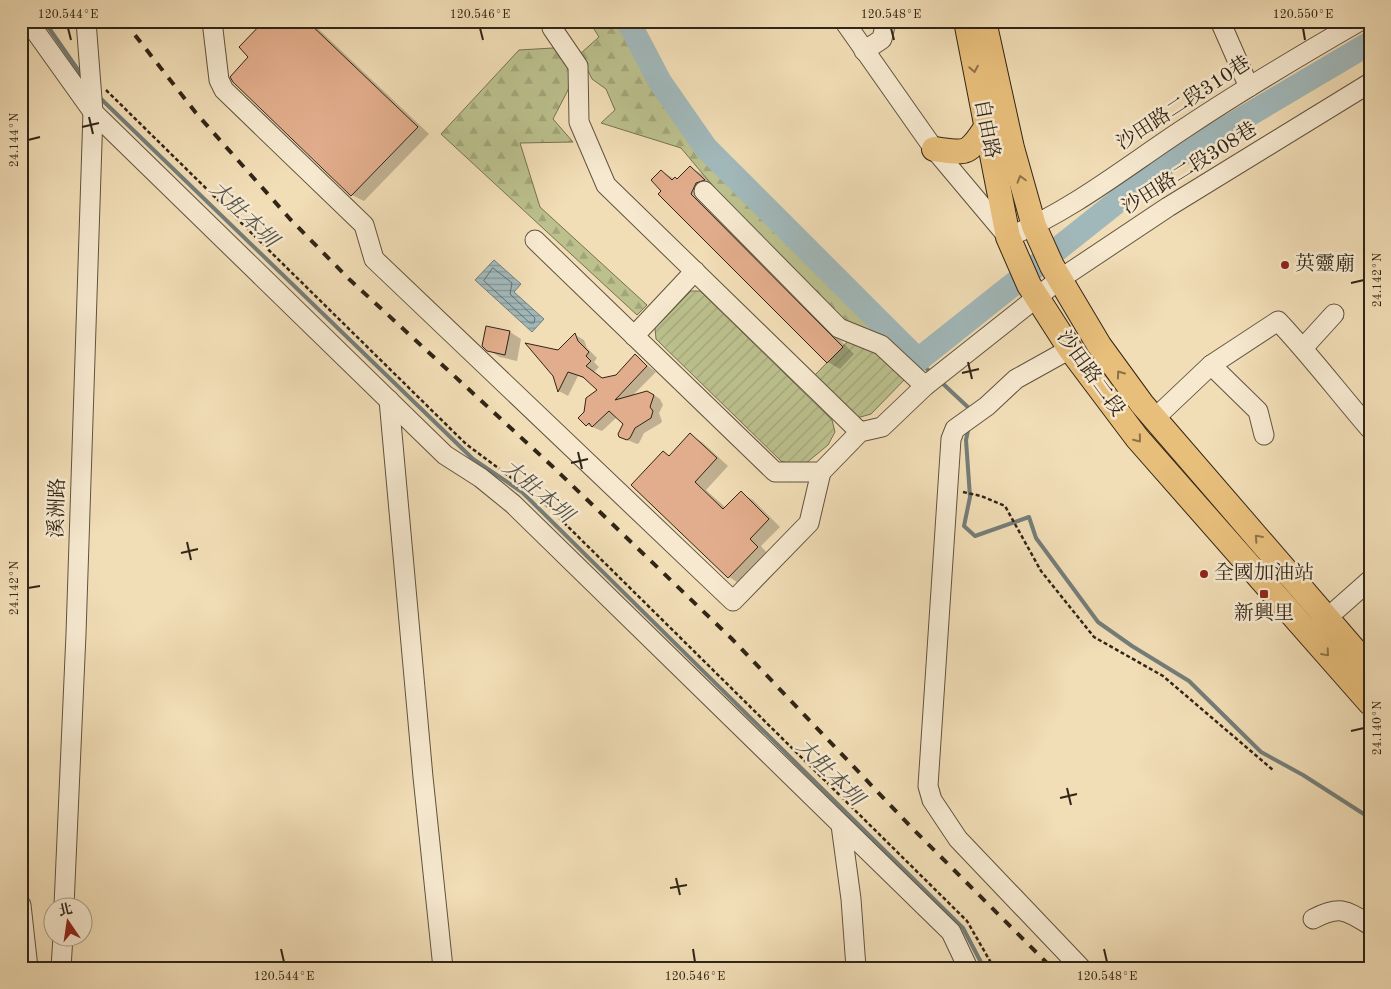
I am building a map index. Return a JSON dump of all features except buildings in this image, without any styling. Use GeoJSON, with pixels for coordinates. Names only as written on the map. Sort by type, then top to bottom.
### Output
{"type":"FeatureCollection","features":[{"type":"Feature","properties":{"kind":"main road","name":"自由路"},"geometry":{"type":"LineString","coordinates":[[983,23],[985,129],[1008,237]]}},
{"type":"Feature","properties":{"kind":"main road","name":"自由路"},"geometry":{"type":"LineString","coordinates":[[983,23],[1012,148],[1034,226]]}},
{"type":"Feature","properties":{"kind":"main road"},"geometry":{"type":"LineString","coordinates":[[934,148],[960,152],[972,149],[985,129]]}},
{"type":"Feature","properties":{"kind":"main road","name":"沙田路二段"},"geometry":{"type":"LineString","coordinates":[[1034,226],[1052,266],[1099,345],[1154,419],[1318,626],[1370,703]]}},
{"type":"Feature","properties":{"kind":"main road","name":"沙田路二段"},"geometry":{"type":"LineString","coordinates":[[1008,237],[1016,260],[1033,291],[1070,349],[1137,438],[1318,626],[1370,668]]}},
{"type":"Feature","properties":{"kind":"street"},"geometry":{"type":"LineString","coordinates":[[28,21],[93,112],[445,455],[481,478],[513,504],[951,932],[968,968]]}},
{"type":"Feature","properties":{"kind":"street","name":"溪洲路"},"geometry":{"type":"LineString","coordinates":[[64,896],[76,624],[93,112],[86,21]]}},
{"type":"Feature","properties":{"kind":"street"},"geometry":{"type":"LineString","coordinates":[[212,21],[219,80],[224,90],[364,225],[374,259],[733,601],[809,522],[821,472],[860,432],[606,185],[579,122],[578,66],[552,28]]}},
{"type":"Feature","properties":{"kind":"street","name":"沙田路二段"},"geometry":{"type":"LineString","coordinates":[[844,21],[934,148],[1008,237]]}},
{"type":"Feature","properties":{"kind":"street"},"geometry":{"type":"LineString","coordinates":[[864,51],[882,39],[886,21]]}},
{"type":"Feature","properties":{"kind":"street"},"geometry":{"type":"LineString","coordinates":[[1220,21],[1249,87]]}},
{"type":"Feature","properties":{"kind":"street","name":"沙田路二段310巷"},"geometry":{"type":"LineString","coordinates":[[1008,237],[1034,226],[1089,194],[1184,128],[1360,21]]}},
{"type":"Feature","properties":{"kind":"street","name":"沙田路二段308巷"},"geometry":{"type":"LineString","coordinates":[[860,432],[882,427],[1033,291],[1052,266],[1168,207],[1370,83]]}},
{"type":"Feature","properties":{"kind":"street"},"geometry":{"type":"LineString","coordinates":[[704,191],[839,328],[881,345],[929,384]]}},
{"type":"Feature","properties":{"kind":"street"},"geometry":{"type":"LineString","coordinates":[[535,240],[775,472],[821,472]]}},
{"type":"Feature","properties":{"kind":"street"},"geometry":{"type":"LineString","coordinates":[[634,336],[695,271]]}},
{"type":"Feature","properties":{"kind":"street"},"geometry":{"type":"LineString","coordinates":[[1303,348],[1334,314]]}},
{"type":"Feature","properties":{"kind":"street"},"geometry":{"type":"LineString","coordinates":[[1154,419],[1211,366],[1278,321],[1303,348],[1312,363],[1370,429]]}},
{"type":"Feature","properties":{"kind":"street"},"geometry":{"type":"LineString","coordinates":[[1070,349],[1016,379],[987,406],[955,429],[951,439],[928,786],[932,800],[958,839],[1081,968]]}},
{"type":"Feature","properties":{"kind":"street"},"geometry":{"type":"LineString","coordinates":[[1211,366],[1258,411],[1264,435]]}},
{"type":"Feature","properties":{"kind":"street"},"geometry":{"type":"LineString","coordinates":[[389,400],[423,777],[443,968]]}},
{"type":"Feature","properties":{"kind":"street"},"geometry":{"type":"LineString","coordinates":[[1318,626],[1370,580]]}},
{"type":"Feature","properties":{"kind":"street"},"geometry":{"type":"LineString","coordinates":[[841,826],[851,899],[856,968]]}},
{"type":"Feature","properties":{"kind":"street"},"geometry":{"type":"LineString","coordinates":[[21,905],[28,968]]}},
{"type":"Feature","properties":{"kind":"street"},"geometry":{"type":"LineString","coordinates":[[1313,919],[1338,910],[1348,911],[1370,925]]}},
{"type":"Feature","properties":{"kind":"street"},"geometry":{"type":"LineString","coordinates":[[61,968],[62,946]]}},
{"type":"Feature","properties":{"kind":"path"},"geometry":{"type":"LineString","coordinates":[[947,488],[981,496],[1005,506],[1041,571],[1094,637],[1163,676],[1272,770]]}},
{"type":"Feature","properties":{"kind":"green space"},"geometry":{"type":"Polygon","coordinates":[[[589,21],[624,21],[646,64],[688,127],[870,308],[873,337],[847,327],[718,192],[681,148],[601,123],[615,110],[606,89],[592,79],[580,54],[599,37],[589,21]]]}},
{"type":"Feature","properties":{"kind":"green space"},"geometry":{"type":"Polygon","coordinates":[[[553,48],[574,67],[568,90],[553,119],[573,142],[520,143],[540,207],[647,305],[637,315],[441,134],[519,50],[553,48]]]}},
{"type":"Feature","properties":{"kind":"green space"},"geometry":{"type":"Polygon","coordinates":[[[691,291],[700,291],[832,420],[835,432],[828,445],[805,464],[795,465],[781,461],[656,339],[655,328],[691,291]]]}},
{"type":"Feature","properties":{"kind":"green space"},"geometry":{"type":"Polygon","coordinates":[[[859,330],[907,377],[871,414],[857,418],[814,376],[859,330]]]}},
{"type":"Feature","properties":{"kind":"water"},"geometry":{"type":"Polygon","coordinates":[[[494,260],[521,284],[514,292],[544,319],[532,332],[475,280],[494,260]]]}},
{"type":"Feature","properties":{"kind":"waterway","name":"大肚本圳"},"geometry":{"type":"LineString","coordinates":[[44,21],[83,77]]}},
{"type":"Feature","properties":{"kind":"waterway"},"geometry":{"type":"LineString","coordinates":[[628,21],[660,82],[706,148],[918,360],[1162,166],[1370,43]]}},
{"type":"Feature","properties":{"kind":"waterway","name":"大肚本圳"},"geometry":{"type":"LineString","coordinates":[[98,96],[473,459],[522,492],[963,928],[984,968]]}},
{"type":"Feature","properties":{"kind":"waterway"},"geometry":{"type":"LineString","coordinates":[[918,360],[931,373]]}},
{"type":"Feature","properties":{"kind":"waterway"},"geometry":{"type":"LineString","coordinates":[[940,381],[971,410]]}},
{"type":"Feature","properties":{"kind":"waterway"},"geometry":{"type":"LineString","coordinates":[[969,426],[966,440],[970,497],[964,526],[975,536],[1029,517],[1036,538],[1098,622],[1132,646],[1189,681],[1261,752],[1303,775],[1370,818]]}},
{"type":"Feature","properties":{"kind":"railway"},"geometry":{"type":"LineString","coordinates":[[124,21],[196,113],[290,219],[349,279],[552,466],[732,639],[913,829],[1052,968]]}},
{"type":"Feature","properties":{"kind":"place","name":"英靈廟"},"geometry":{"type":"Point","coordinates":[1285,265]}},
{"type":"Feature","properties":{"kind":"place","name":"全國加油站"},"geometry":{"type":"Point","coordinates":[1204,574]}},
{"type":"Feature","properties":{"kind":"place","name":"新興里"},"geometry":{"type":"Point","coordinates":[1264,594]}}]}
